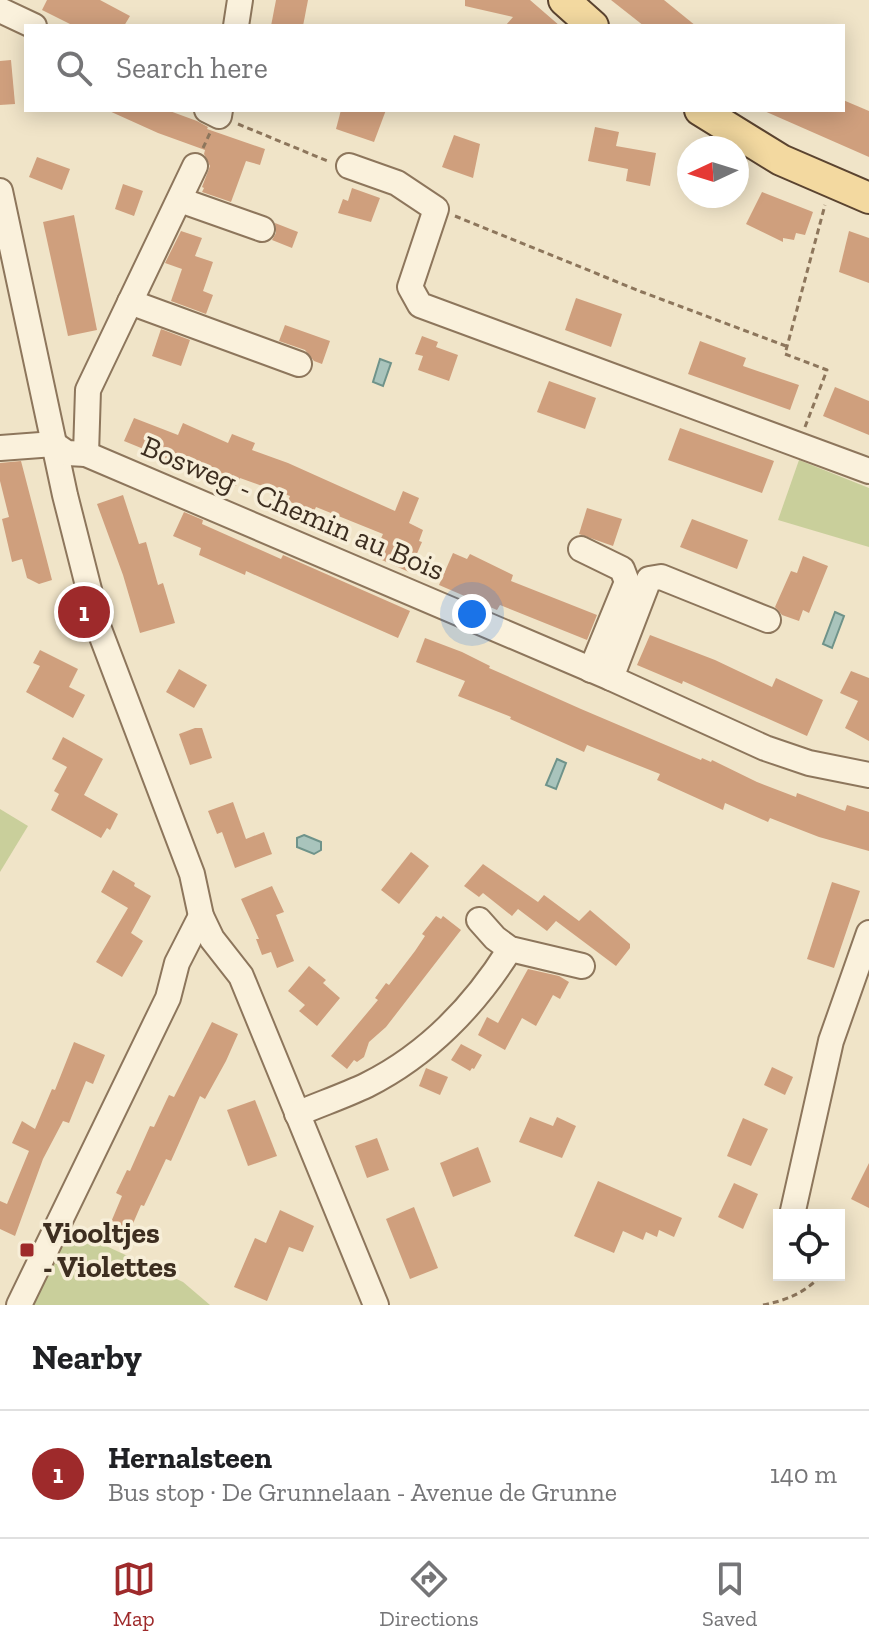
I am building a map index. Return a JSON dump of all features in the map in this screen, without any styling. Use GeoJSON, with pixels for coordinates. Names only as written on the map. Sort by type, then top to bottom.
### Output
{"type":"FeatureCollection","features":[{"type":"Feature","properties":{"kind":"main road"},"geometry":{"type":"LineString","coordinates":[[564,0],[591,24]]}},
{"type":"Feature","properties":{"kind":"main road"},"geometry":{"type":"LineString","coordinates":[[703,112],[781,160],[869,198]]}},
{"type":"Feature","properties":{"kind":"street"},"geometry":{"type":"LineString","coordinates":[[236,24],[240,0]]}},
{"type":"Feature","properties":{"kind":"street"},"geometry":{"type":"LineString","coordinates":[[0,10],[30,24]]}},
{"type":"Feature","properties":{"kind":"street"},"geometry":{"type":"LineString","coordinates":[[86,454],[88,390],[195,166]]}},
{"type":"Feature","properties":{"kind":"street"},"geometry":{"type":"LineString","coordinates":[[349,166],[397,183],[436,209],[410,287],[420,305],[869,471]]}},
{"type":"Feature","properties":{"kind":"street"},"geometry":{"type":"LineString","coordinates":[[0,191],[54,444],[99,629],[192,874],[201,916],[212,939],[241,976],[376,1305]]}},
{"type":"Feature","properties":{"kind":"street"},"geometry":{"type":"LineString","coordinates":[[180,200],[262,229]]}},
{"type":"Feature","properties":{"kind":"street"},"geometry":{"type":"LineString","coordinates":[[130,302],[299,364]]}},
{"type":"Feature","properties":{"kind":"street","name":"Bosweg - Chemin au Bois"},"geometry":{"type":"LineString","coordinates":[[0,448],[54,444],[67,453],[86,454],[601,674],[765,748],[809,763],[869,775]]}},
{"type":"Feature","properties":{"kind":"street"},"geometry":{"type":"LineString","coordinates":[[581,549],[622,569],[627,582],[601,674]]}},
{"type":"Feature","properties":{"kind":"street"},"geometry":{"type":"LineString","coordinates":[[601,674],[649,579],[661,577],[768,620]]}},
{"type":"Feature","properties":{"kind":"street"},"geometry":{"type":"LineString","coordinates":[[168,998],[177,963],[201,916]]}},
{"type":"Feature","properties":{"kind":"street"},"geometry":{"type":"LineString","coordinates":[[479,920],[510,949],[582,966]]}},
{"type":"Feature","properties":{"kind":"street"},"geometry":{"type":"LineString","coordinates":[[793,1209],[831,1041],[869,933]]}},
{"type":"Feature","properties":{"kind":"street"},"geometry":{"type":"LineString","coordinates":[[19,1305],[168,998],[212,939]]}},
{"type":"Feature","properties":{"kind":"street"},"geometry":{"type":"LineString","coordinates":[[297,1114],[368,1084],[418,1054],[483,990],[510,949]]}},
{"type":"Feature","properties":{"kind":"path"},"geometry":{"type":"LineString","coordinates":[[195,166],[216,112],[308,154]]}},
{"type":"Feature","properties":{"kind":"path"},"geometry":{"type":"LineString","coordinates":[[799,443],[827,370],[785,354],[831,182]]}},
{"type":"Feature","properties":{"kind":"path"},"geometry":{"type":"LineString","coordinates":[[472,222],[642,292],[786,346]]}},
{"type":"Feature","properties":{"kind":"path"},"geometry":{"type":"LineString","coordinates":[[763,1305],[787,1300],[807,1290],[816,1281]]}},
{"type":"Feature","properties":{"kind":"green space"},"geometry":{"type":"Polygon","coordinates":[[[799,460],[869,488],[869,547],[778,520],[799,460]]]}},
{"type":"Feature","properties":{"kind":"green space"},"geometry":{"type":"Polygon","coordinates":[[[0,809],[28,826],[0,872],[0,809]]]}},
{"type":"Feature","properties":{"kind":"green space"},"geometry":{"type":"Polygon","coordinates":[[[70,1229],[183,1282],[210,1305],[31,1305],[70,1229]]]}},
{"type":"Feature","properties":{"kind":"water"},"geometry":{"type":"Polygon","coordinates":[[[380,359],[391,363],[383,386],[373,382],[380,359]]]}},
{"type":"Feature","properties":{"kind":"water"},"geometry":{"type":"Polygon","coordinates":[[[835,612],[844,616],[832,648],[823,644],[835,612]]]}},
{"type":"Feature","properties":{"kind":"water"},"geometry":{"type":"Polygon","coordinates":[[[557,759],[566,763],[556,789],[546,785],[557,759]]]}},
{"type":"Feature","properties":{"kind":"water"},"geometry":{"type":"Polygon","coordinates":[[[304,835],[321,842],[321,850],[314,854],[297,847],[297,838],[304,835]]]}},
{"type":"Feature","properties":{"kind":"building"},"geometry":{"type":"Polygon","coordinates":[[[47,0],[100,0],[130,16],[125,24],[70,24],[42,10],[47,0]]]}},
{"type":"Feature","properties":{"kind":"building"},"geometry":{"type":"Polygon","coordinates":[[[276,0],[308,0],[303,24],[271,24],[276,0]]]}},
{"type":"Feature","properties":{"kind":"building"},"geometry":{"type":"Polygon","coordinates":[[[465,0],[530,0],[558,24],[507,24],[513,17],[465,6],[465,0]]]}},
{"type":"Feature","properties":{"kind":"building"},"geometry":{"type":"Polygon","coordinates":[[[611,0],[664,0],[694,24],[641,24],[611,0]]]}},
{"type":"Feature","properties":{"kind":"building"},"geometry":{"type":"Polygon","coordinates":[[[11,60],[15,104],[0,105],[0,61],[11,60]]]}},
{"type":"Feature","properties":{"kind":"building"},"geometry":{"type":"Polygon","coordinates":[[[845,101],[869,111],[869,157],[767,112],[845,112],[845,101]]]}},
{"type":"Feature","properties":{"kind":"building"},"geometry":{"type":"Polygon","coordinates":[[[111,112],[172,112],[197,121],[207,129],[265,149],[260,165],[246,161],[231,202],[202,192],[210,166],[205,150],[111,112]]]}},
{"type":"Feature","properties":{"kind":"building"},"geometry":{"type":"Polygon","coordinates":[[[340,112],[385,112],[374,142],[336,129],[340,112]]]}},
{"type":"Feature","properties":{"kind":"building"},"geometry":{"type":"Polygon","coordinates":[[[595,127],[619,132],[616,146],[656,153],[650,186],[626,181],[628,169],[588,161],[595,127]]]}},
{"type":"Feature","properties":{"kind":"building"},"geometry":{"type":"Polygon","coordinates":[[[454,135],[480,144],[473,178],[442,167],[454,135]]]}},
{"type":"Feature","properties":{"kind":"building"},"geometry":{"type":"Polygon","coordinates":[[[37,157],[70,169],[62,190],[29,177],[37,157]]]}},
{"type":"Feature","properties":{"kind":"building"},"geometry":{"type":"Polygon","coordinates":[[[123,184],[143,191],[134,216],[115,209],[123,184]]]}},
{"type":"Feature","properties":{"kind":"building"},"geometry":{"type":"Polygon","coordinates":[[[352,188],[380,198],[371,222],[338,213],[343,199],[348,201],[352,188]]]}},
{"type":"Feature","properties":{"kind":"building"},"geometry":{"type":"Polygon","coordinates":[[[762,192],[813,212],[805,235],[796,233],[794,240],[783,238],[783,242],[746,224],[762,192]]]}},
{"type":"Feature","properties":{"kind":"building"},"geometry":{"type":"Polygon","coordinates":[[[74,215],[97,330],[68,336],[43,222],[74,215]]]}},
{"type":"Feature","properties":{"kind":"building"},"geometry":{"type":"Polygon","coordinates":[[[275,223],[298,232],[292,248],[272,240],[276,233],[275,223]]]}},
{"type":"Feature","properties":{"kind":"building"},"geometry":{"type":"Polygon","coordinates":[[[181,231],[202,238],[195,256],[213,262],[203,291],[213,295],[206,314],[171,301],[182,269],[165,263],[181,231]]]}},
{"type":"Feature","properties":{"kind":"building"},"geometry":{"type":"Polygon","coordinates":[[[849,231],[869,238],[869,283],[839,272],[849,231]]]}},
{"type":"Feature","properties":{"kind":"building"},"geometry":{"type":"Polygon","coordinates":[[[576,298],[622,314],[611,347],[565,330],[576,298]]]}},
{"type":"Feature","properties":{"kind":"building"},"geometry":{"type":"Polygon","coordinates":[[[285,325],[330,341],[322,364],[314,361],[305,350],[279,341],[285,325]]]}},
{"type":"Feature","properties":{"kind":"building"},"geometry":{"type":"Polygon","coordinates":[[[161,329],[190,340],[181,366],[152,356],[161,329]]]}},
{"type":"Feature","properties":{"kind":"building"},"geometry":{"type":"Polygon","coordinates":[[[422,336],[438,342],[436,347],[458,355],[449,381],[418,370],[423,356],[415,354],[422,336]]]}},
{"type":"Feature","properties":{"kind":"building"},"geometry":{"type":"Polygon","coordinates":[[[700,341],[746,358],[743,366],[799,385],[790,410],[688,374],[700,341]]]}},
{"type":"Feature","properties":{"kind":"building"},"geometry":{"type":"Polygon","coordinates":[[[549,381],[596,398],[585,429],[537,412],[549,381]]]}},
{"type":"Feature","properties":{"kind":"building"},"geometry":{"type":"Polygon","coordinates":[[[835,387],[869,401],[869,435],[823,416],[835,387]]]}},
{"type":"Feature","properties":{"kind":"building"},"geometry":{"type":"Polygon","coordinates":[[[134,418],[178,435],[183,423],[228,443],[232,434],[255,443],[252,450],[395,511],[403,491],[419,498],[409,523],[423,530],[419,541],[422,542],[409,572],[373,556],[383,534],[316,507],[310,520],[297,514],[300,506],[288,501],[290,496],[240,478],[236,486],[196,469],[194,474],[166,462],[168,459],[124,441],[134,418]]]}},
{"type":"Feature","properties":{"kind":"building"},"geometry":{"type":"Polygon","coordinates":[[[680,428],[774,461],[762,493],[668,460],[680,428]]]}},
{"type":"Feature","properties":{"kind":"building"},"geometry":{"type":"Polygon","coordinates":[[[21,461],[52,580],[39,584],[27,578],[22,559],[12,562],[2,519],[9,517],[0,481],[0,463],[21,461]]]}},
{"type":"Feature","properties":{"kind":"building"},"geometry":{"type":"Polygon","coordinates":[[[123,495],[139,544],[146,542],[158,585],[163,583],[175,623],[140,633],[97,504],[123,495]]]}},
{"type":"Feature","properties":{"kind":"building"},"geometry":{"type":"Polygon","coordinates":[[[587,508],[622,519],[613,546],[579,534],[587,508]]]}},
{"type":"Feature","properties":{"kind":"building"},"geometry":{"type":"Polygon","coordinates":[[[184,512],[203,520],[202,524],[281,559],[283,555],[410,611],[398,638],[246,571],[245,575],[199,555],[201,548],[173,536],[184,512]]]}},
{"type":"Feature","properties":{"kind":"building"},"geometry":{"type":"Polygon","coordinates":[[[692,519],[748,540],[737,569],[680,547],[692,519]]]}},
{"type":"Feature","properties":{"kind":"building"},"geometry":{"type":"Polygon","coordinates":[[[453,553],[467,559],[470,554],[513,575],[511,581],[597,615],[587,640],[500,605],[497,610],[439,585],[453,553]]]}},
{"type":"Feature","properties":{"kind":"building"},"geometry":{"type":"Polygon","coordinates":[[[803,556],[828,566],[809,613],[803,610],[799,621],[782,615],[775,607],[791,571],[797,573],[803,556]]]}},
{"type":"Feature","properties":{"kind":"building"},"geometry":{"type":"Polygon","coordinates":[[[650,635],[715,660],[772,687],[776,678],[823,700],[807,736],[683,681],[682,684],[637,665],[650,635]]]}},
{"type":"Feature","properties":{"kind":"building"},"geometry":{"type":"Polygon","coordinates":[[[425,638],[462,652],[489,668],[581,709],[701,760],[712,760],[757,782],[845,811],[847,805],[869,812],[869,851],[819,837],[770,818],[768,822],[725,803],[723,810],[657,780],[660,774],[587,745],[584,752],[458,696],[465,681],[416,662],[425,638]]]}},
{"type":"Feature","properties":{"kind":"building"},"geometry":{"type":"Polygon","coordinates":[[[40,650],[78,669],[69,687],[85,695],[73,718],[26,692],[40,666],[33,663],[40,650]]]}},
{"type":"Feature","properties":{"kind":"building"},"geometry":{"type":"Polygon","coordinates":[[[179,669],[207,685],[194,708],[166,692],[179,669]]]}},
{"type":"Feature","properties":{"kind":"building"},"geometry":{"type":"Polygon","coordinates":[[[851,671],[869,678],[869,741],[845,728],[858,701],[840,693],[851,671]]]}},
{"type":"Feature","properties":{"kind":"building"},"geometry":{"type":"Polygon","coordinates":[[[202,728],[212,758],[190,765],[179,734],[202,728]]]}},
{"type":"Feature","properties":{"kind":"building"},"geometry":{"type":"Polygon","coordinates":[[[63,737],[103,759],[84,795],[118,814],[110,830],[107,828],[101,838],[51,810],[59,794],[54,791],[67,767],[52,759],[63,737]]]}},
{"type":"Feature","properties":{"kind":"building"},"geometry":{"type":"Polygon","coordinates":[[[233,802],[246,839],[264,832],[272,854],[235,868],[222,832],[217,834],[208,811],[233,802]]]}},
{"type":"Feature","properties":{"kind":"building"},"geometry":{"type":"Polygon","coordinates":[[[411,852],[429,866],[399,904],[381,890],[411,852]]]}},
{"type":"Feature","properties":{"kind":"building"},"geometry":{"type":"Polygon","coordinates":[[[483,864],[538,902],[544,895],[579,921],[590,910],[630,944],[630,948],[616,966],[556,921],[547,931],[518,909],[512,916],[483,893],[479,897],[464,886],[483,864]]]}},
{"type":"Feature","properties":{"kind":"building"},"geometry":{"type":"Polygon","coordinates":[[[113,870],[151,896],[131,933],[143,941],[122,977],[96,962],[128,908],[101,892],[113,870]]]}},
{"type":"Feature","properties":{"kind":"building"},"geometry":{"type":"Polygon","coordinates":[[[832,882],[860,891],[834,968],[807,959],[832,882]]]}},
{"type":"Feature","properties":{"kind":"building"},"geometry":{"type":"Polygon","coordinates":[[[272,886],[284,912],[276,915],[294,961],[277,968],[271,952],[262,955],[256,939],[259,939],[241,899],[272,886]]]}},
{"type":"Feature","properties":{"kind":"building"},"geometry":{"type":"Polygon","coordinates":[[[436,916],[441,919],[443,916],[461,930],[386,1027],[369,1042],[364,1057],[357,1062],[354,1060],[347,1069],[331,1056],[378,1000],[375,998],[386,983],[389,985],[415,951],[425,936],[422,934],[436,916]]]}},
{"type":"Feature","properties":{"kind":"building"},"geometry":{"type":"Polygon","coordinates":[[[309,966],[326,980],[323,983],[340,998],[317,1026],[299,1011],[305,1005],[288,991],[309,966]]]}},
{"type":"Feature","properties":{"kind":"building"},"geometry":{"type":"Polygon","coordinates":[[[528,969],[559,976],[569,982],[560,999],[553,995],[536,1026],[522,1018],[505,1050],[478,1035],[487,1017],[498,1023],[528,969]]]}},
{"type":"Feature","properties":{"kind":"building"},"geometry":{"type":"Polygon","coordinates":[[[212,1022],[238,1034],[226,1061],[205,1099],[200,1096],[171,1161],[166,1159],[125,1242],[106,1234],[122,1196],[116,1193],[127,1170],[130,1171],[150,1126],[154,1127],[169,1095],[174,1097],[212,1022]]]}},
{"type":"Feature","properties":{"kind":"building"},"geometry":{"type":"Polygon","coordinates":[[[74,1042],[105,1055],[93,1084],[86,1081],[69,1123],[63,1121],[43,1159],[15,1236],[0,1229],[0,1201],[7,1204],[29,1151],[12,1143],[22,1121],[35,1129],[74,1042]]]}},
{"type":"Feature","properties":{"kind":"building"},"geometry":{"type":"Polygon","coordinates":[[[461,1044],[482,1055],[470,1071],[451,1060],[461,1044]]]}},
{"type":"Feature","properties":{"kind":"building"},"geometry":{"type":"Polygon","coordinates":[[[772,1067],[793,1077],[785,1095],[764,1085],[772,1067]]]}},
{"type":"Feature","properties":{"kind":"building"},"geometry":{"type":"Polygon","coordinates":[[[426,1068],[448,1077],[440,1095],[419,1086],[426,1068]]]}},
{"type":"Feature","properties":{"kind":"building"},"geometry":{"type":"Polygon","coordinates":[[[255,1100],[277,1156],[248,1166],[227,1110],[255,1100]]]}},
{"type":"Feature","properties":{"kind":"building"},"geometry":{"type":"Polygon","coordinates":[[[530,1117],[553,1126],[557,1117],[576,1126],[562,1158],[519,1142],[530,1117]]]}},
{"type":"Feature","properties":{"kind":"building"},"geometry":{"type":"Polygon","coordinates":[[[743,1118],[768,1129],[751,1166],[727,1156],[743,1118]]]}},
{"type":"Feature","properties":{"kind":"building"},"geometry":{"type":"Polygon","coordinates":[[[377,1138],[389,1170],[367,1178],[355,1146],[377,1138]]]}},
{"type":"Feature","properties":{"kind":"building"},"geometry":{"type":"Polygon","coordinates":[[[478,1147],[491,1182],[453,1197],[440,1163],[478,1147]]]}},
{"type":"Feature","properties":{"kind":"building"},"geometry":{"type":"Polygon","coordinates":[[[869,1163],[869,1208],[851,1199],[869,1163]]]}},
{"type":"Feature","properties":{"kind":"building"},"geometry":{"type":"Polygon","coordinates":[[[598,1181],[682,1218],[674,1237],[659,1230],[657,1237],[646,1232],[643,1240],[623,1231],[614,1253],[574,1236],[598,1181]]]}},
{"type":"Feature","properties":{"kind":"building"},"geometry":{"type":"Polygon","coordinates":[[[734,1183],[758,1194],[743,1229],[718,1217],[734,1183]]]}},
{"type":"Feature","properties":{"kind":"building"},"geometry":{"type":"Polygon","coordinates":[[[414,1207],[438,1268],[410,1279],[386,1219],[414,1207]]]}},
{"type":"Feature","properties":{"kind":"building"},"geometry":{"type":"Polygon","coordinates":[[[280,1210],[314,1226],[303,1252],[289,1247],[267,1301],[234,1287],[255,1238],[266,1243],[280,1210]]]}},
{"type":"Feature","properties":{"kind":"place","name":"Hernalsteen"},"geometry":{"type":"Point","coordinates":[84,612]}},
{"type":"Feature","properties":{"kind":"place","name":"Viooltjes - Violettes"},"geometry":{"type":"Point","coordinates":[27,1250]}}]}
